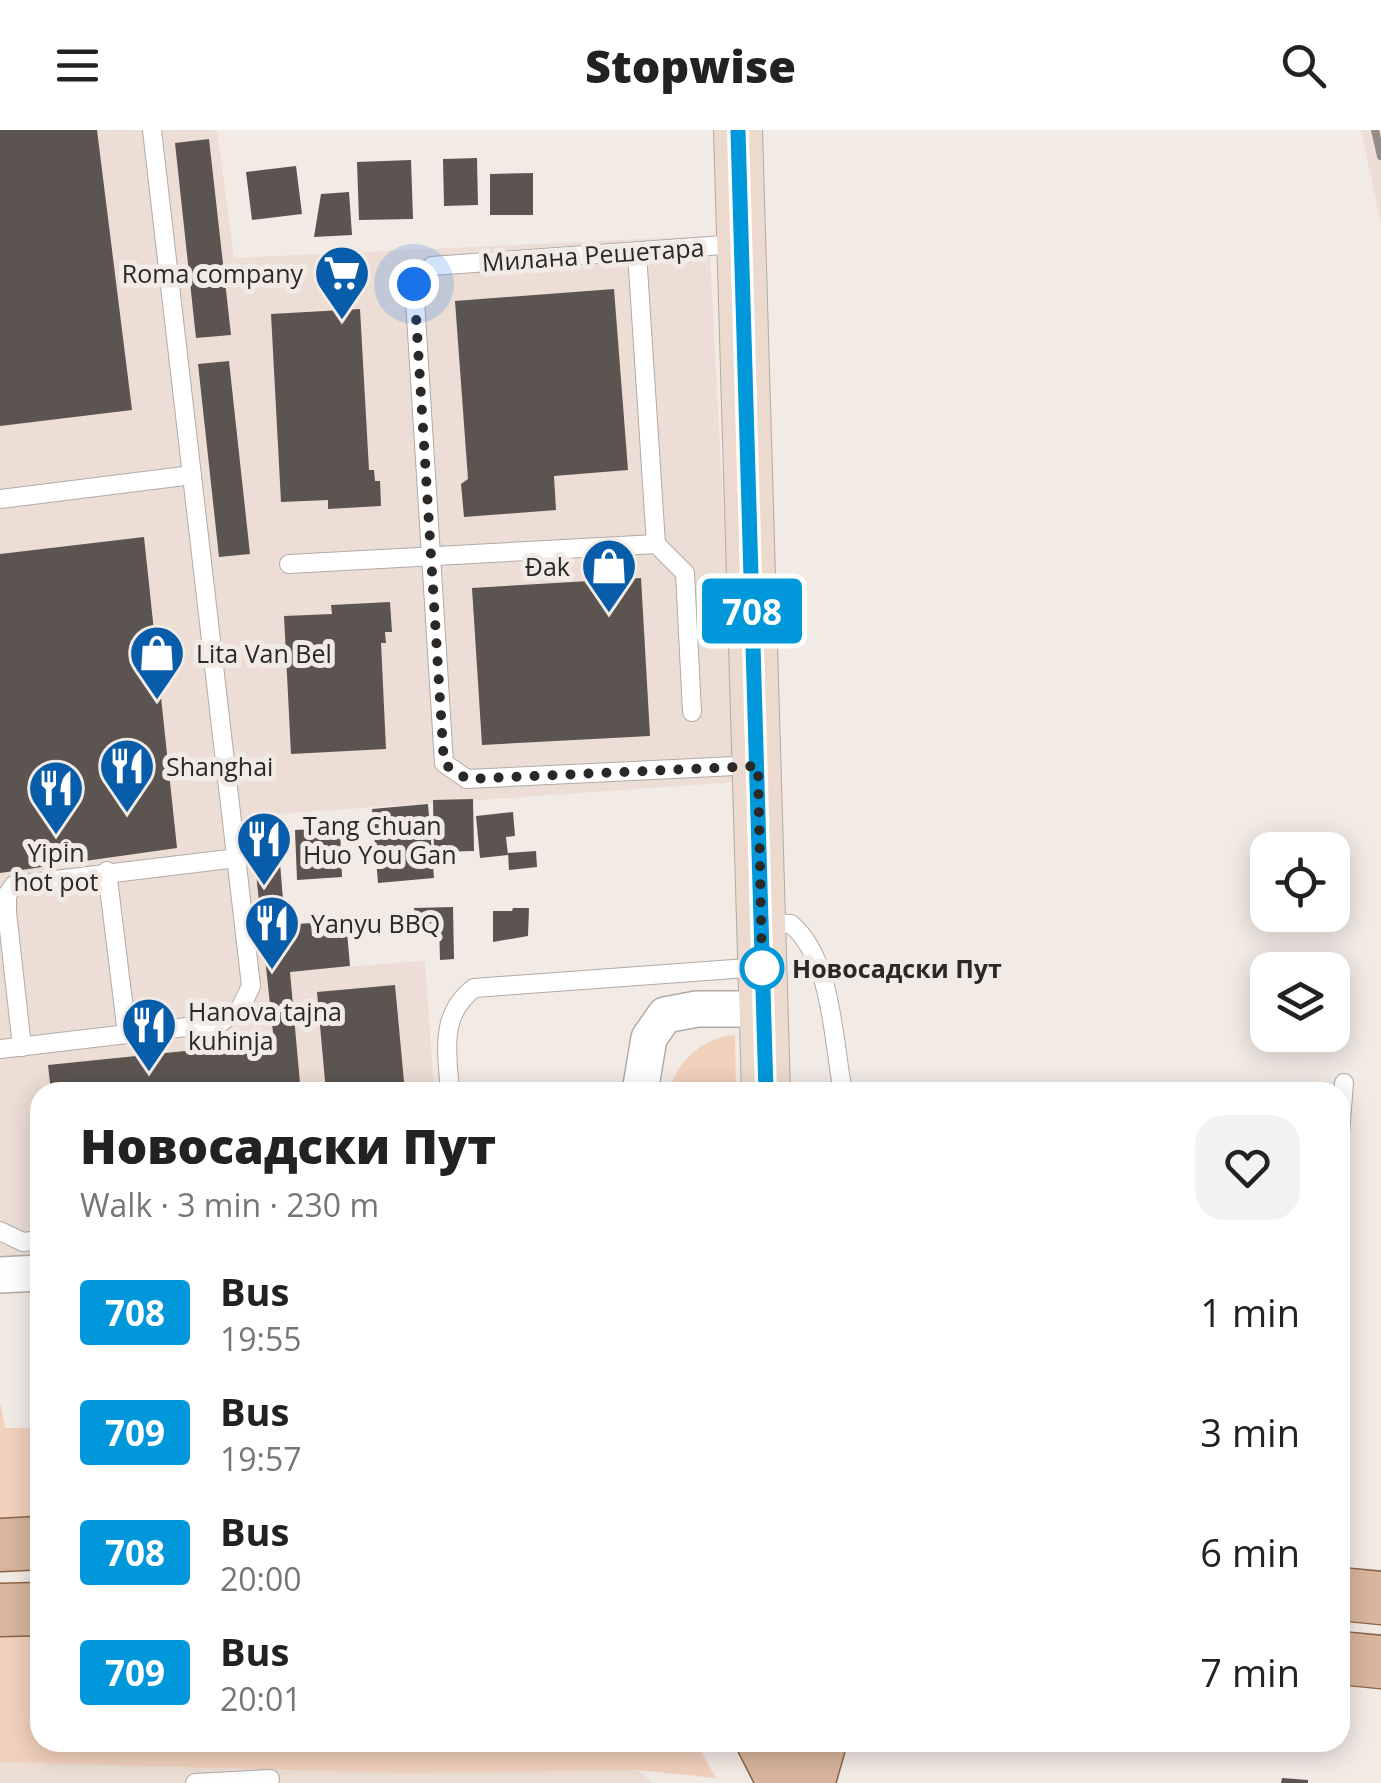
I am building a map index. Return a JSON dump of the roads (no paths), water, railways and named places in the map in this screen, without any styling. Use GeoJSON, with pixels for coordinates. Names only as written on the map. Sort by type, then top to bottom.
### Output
{"type":"FeatureCollection","features":[{"type":"Feature","properties":{"kind":"main road"},"geometry":{"type":"LineString","coordinates":[[0,1544],[30,1543]]}},
{"type":"Feature","properties":{"kind":"main road"},"geometry":{"type":"LineString","coordinates":[[1350,1595],[1381,1598]]}},
{"type":"Feature","properties":{"kind":"main road"},"geometry":{"type":"LineString","coordinates":[[0,1610],[30,1609]]}},
{"type":"Feature","properties":{"kind":"main road"},"geometry":{"type":"LineString","coordinates":[[1350,1659],[1381,1662]]}},
{"type":"Feature","properties":{"kind":"street","name":"Милана Решетара"},"geometry":{"type":"LineString","coordinates":[[738,130],[738,244],[766,1082]]}},
{"type":"Feature","properties":{"kind":"street"},"geometry":{"type":"LineString","coordinates":[[641,1082],[648,1038],[665,1015],[696,1009],[762,966]]}},
{"type":"Feature","properties":{"kind":"street"},"geometry":{"type":"LineString","coordinates":[[0,1274],[30,1273]]}},
{"type":"Feature","properties":{"kind":"lane"},"geometry":{"type":"LineString","coordinates":[[0,1050],[220,1023],[246,1000],[251,986],[152,130]]}},
{"type":"Feature","properties":{"kind":"lane","name":"Милана Решетара"},"geometry":{"type":"LineString","coordinates":[[738,244],[432,266],[414,284],[444,764],[467,779],[758,766]]}},
{"type":"Feature","properties":{"kind":"lane"},"geometry":{"type":"LineString","coordinates":[[637,253],[656,544],[685,573],[692,712]]}},
{"type":"Feature","properties":{"kind":"lane"},"geometry":{"type":"LineString","coordinates":[[0,498],[192,475]]}},
{"type":"Feature","properties":{"kind":"lane"},"geometry":{"type":"LineString","coordinates":[[289,564],[656,544]]}},
{"type":"Feature","properties":{"kind":"lane"},"geometry":{"type":"LineString","coordinates":[[22,1047],[7,895],[25,881],[237,858]]}},
{"type":"Feature","properties":{"kind":"lane"},"geometry":{"type":"LineString","coordinates":[[106,872],[127,1034]]}},
{"type":"Feature","properties":{"kind":"lane"},"geometry":{"type":"LineString","coordinates":[[450,1082],[449,1020],[458,1000],[474,988],[762,966],[791,924],[808,942],[822,978],[840,1082]]}},
{"type":"Feature","properties":{"kind":"lane"},"geometry":{"type":"LineString","coordinates":[[0,1231],[23,1242],[30,1241]]}},
{"type":"Feature","properties":{"kind":"lane"},"geometry":{"type":"LineString","coordinates":[[195,1783],[270,1779]]}},
{"type":"Feature","properties":{"kind":"railway"},"geometry":{"type":"LineString","coordinates":[[1375,130],[1381,156]]}},
{"type":"Feature","properties":{"kind":"place","name":"Roma company"},"geometry":{"type":"Point","coordinates":[342,322]}},
{"type":"Feature","properties":{"kind":"place","name":"Đak"},"geometry":{"type":"Point","coordinates":[609,615]}},
{"type":"Feature","properties":{"kind":"place","name":"Lita Van Bel"},"geometry":{"type":"Point","coordinates":[157,702]}},
{"type":"Feature","properties":{"kind":"place","name":"Shanghai"},"geometry":{"type":"Point","coordinates":[127,815]}},
{"type":"Feature","properties":{"kind":"place","name":"Yipin hot pot"},"geometry":{"type":"Point","coordinates":[56,837]}},
{"type":"Feature","properties":{"kind":"place","name":"Tang Chuan Huo You Gan"},"geometry":{"type":"Point","coordinates":[264,888]}},
{"type":"Feature","properties":{"kind":"place","name":"Новосадски Пут"},"geometry":{"type":"Point","coordinates":[762,968]}},
{"type":"Feature","properties":{"kind":"place","name":"Yanyu BBQ"},"geometry":{"type":"Point","coordinates":[272,972]}},
{"type":"Feature","properties":{"kind":"place","name":"Hanova tajna kuhinja"},"geometry":{"type":"Point","coordinates":[149,1074]}}]}
